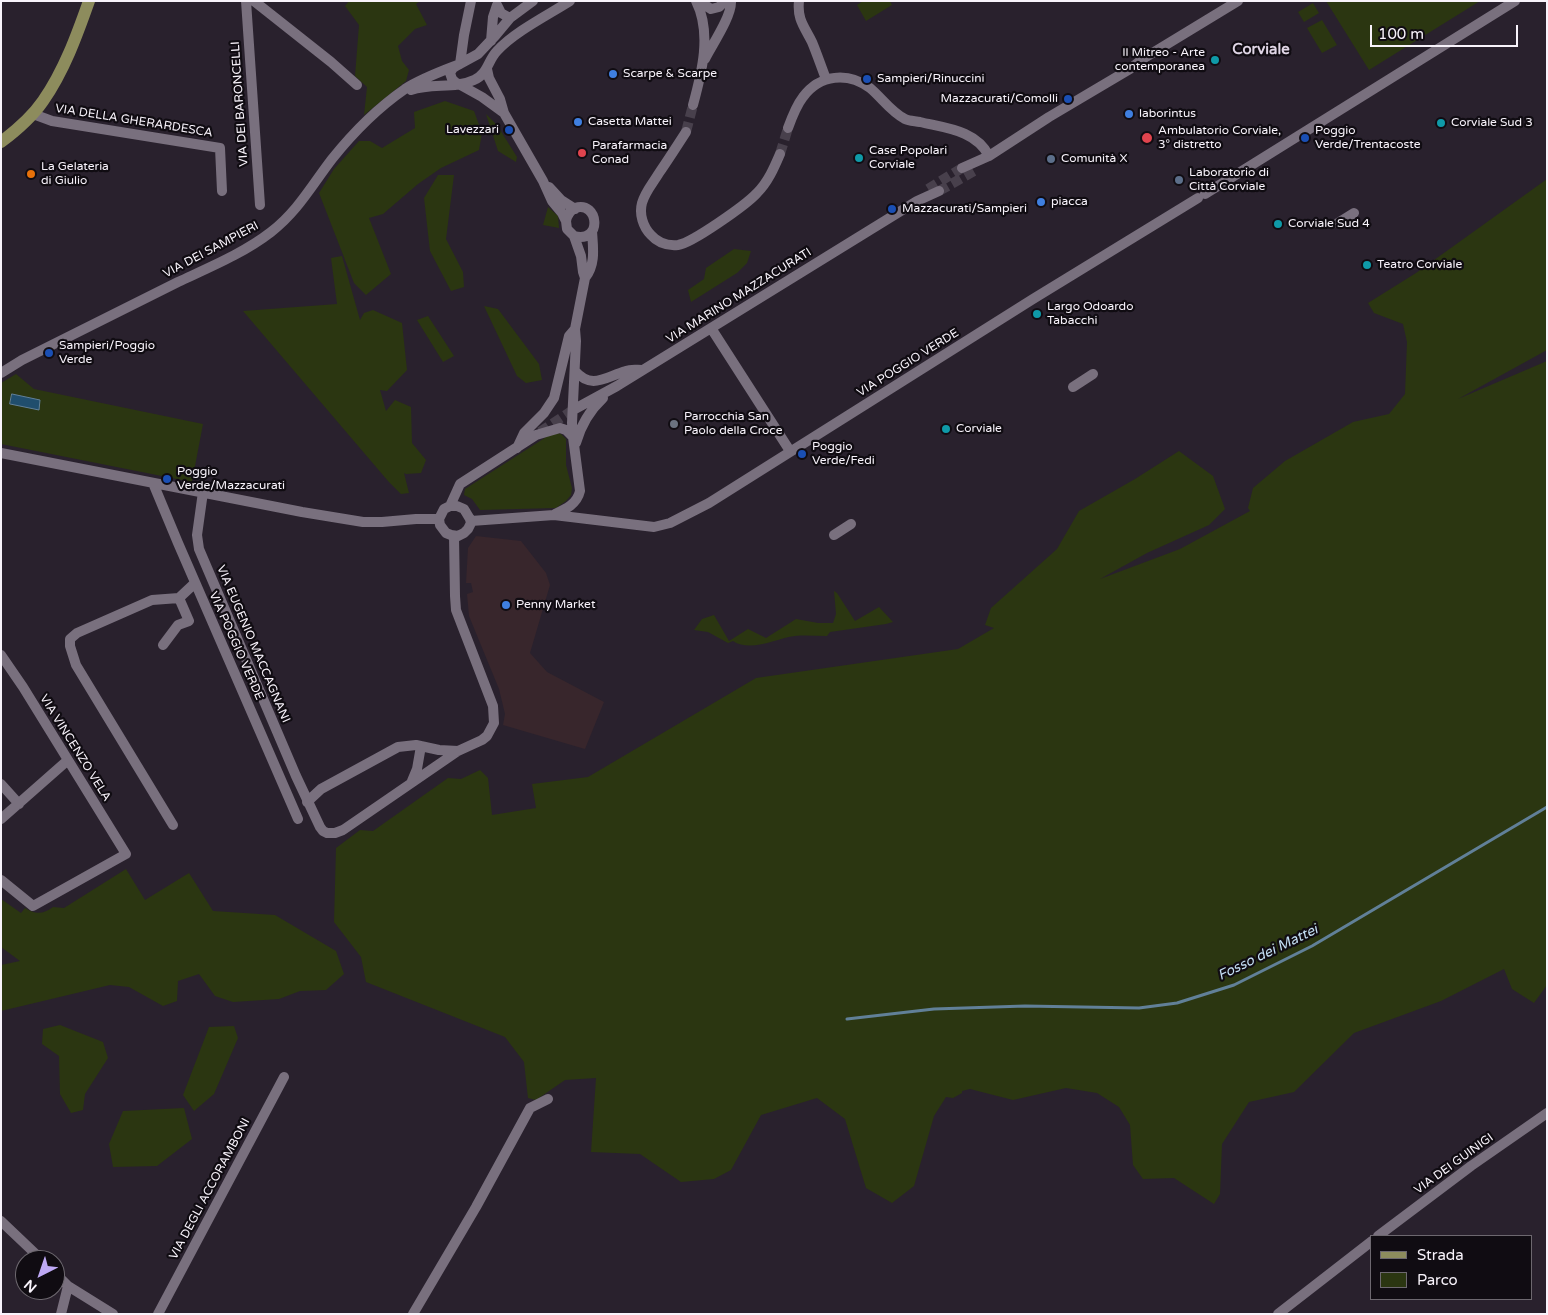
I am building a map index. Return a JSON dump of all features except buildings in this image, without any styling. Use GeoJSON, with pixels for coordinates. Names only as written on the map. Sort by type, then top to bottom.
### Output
{"type":"FeatureCollection","features":[{"type":"Feature","properties":{"kind":"main road"},"geometry":{"type":"LineString","coordinates":[[1,142],[33,114],[44,100],[78,31],[89,1]]}},
{"type":"Feature","properties":{"kind":"street","name":"VIA DEI BARONCELLI"},"geometry":{"type":"LineString","coordinates":[[246,1],[260,205]]}},
{"type":"Feature","properties":{"kind":"street"},"geometry":{"type":"LineString","coordinates":[[254,1],[357,85]]}},
{"type":"Feature","properties":{"kind":"street"},"geometry":{"type":"LineString","coordinates":[[471,1],[460,64],[453,68],[450,73],[452,79],[458,84],[482,97],[504,114]]}},
{"type":"Feature","properties":{"kind":"street","name":"VIA DEI SAMPIERI"},"geometry":{"type":"LineString","coordinates":[[1,373],[22,360],[211,266],[272,232],[307,196],[332,160],[350,139],[393,98],[406,88],[476,55],[492,40],[510,18],[533,1]]}},
{"type":"Feature","properties":{"kind":"street","name":"VIA DEI SAMPIERI"},"geometry":{"type":"LineString","coordinates":[[393,98],[422,87],[458,84],[475,80],[482,75],[493,56],[510,39],[570,1]]}},
{"type":"Feature","properties":{"kind":"street"},"geometry":{"type":"LineString","coordinates":[[698,1],[711,9],[719,7],[725,1]]}},
{"type":"Feature","properties":{"kind":"street"},"geometry":{"type":"LineString","coordinates":[[693,105],[703,62],[704,27],[698,1]]}},
{"type":"Feature","properties":{"kind":"street"},"geometry":{"type":"LineString","coordinates":[[703,62],[728,17],[731,1]]}},
{"type":"Feature","properties":{"kind":"street"},"geometry":{"type":"LineString","coordinates":[[799,1],[798,12],[800,19],[812,42],[826,79]]}},
{"type":"Feature","properties":{"kind":"street"},"geometry":{"type":"LineString","coordinates":[[962,168],[986,158],[1238,1]]}},
{"type":"Feature","properties":{"kind":"street","name":"VIA POGGIO VERDE"},"geometry":{"type":"LineString","coordinates":[[554,515],[649,527],[664,525],[709,503],[1013,312],[1514,2]]}},
{"type":"Feature","properties":{"kind":"street"},"geometry":{"type":"LineString","coordinates":[[497,3],[501,13],[505,17],[510,18]]}},
{"type":"Feature","properties":{"kind":"street"},"geometry":{"type":"LineString","coordinates":[[492,40],[493,16],[497,3]]}},
{"type":"Feature","properties":{"kind":"street"},"geometry":{"type":"LineString","coordinates":[[487,69],[489,78],[500,99],[504,114],[543,181],[552,201],[562,213],[568,229],[574,236],[581,256],[582,272],[586,278]]}},
{"type":"Feature","properties":{"kind":"street"},"geometry":{"type":"LineString","coordinates":[[788,128],[804,95],[814,86],[826,79],[848,78],[869,87],[896,113],[906,119],[960,132],[978,140],[985,147],[986,158],[974,171]]}},
{"type":"Feature","properties":{"kind":"street","name":"VIA DELLA GHERARDESCA"},"geometry":{"type":"LineString","coordinates":[[33,114],[52,121],[220,148],[222,191]]}},
{"type":"Feature","properties":{"kind":"street"},"geometry":{"type":"LineString","coordinates":[[686,132],[646,194],[642,204],[641,215],[644,226],[652,236],[664,244],[678,245],[691,241],[744,204],[758,193],[769,178],[780,154]]}},
{"type":"Feature","properties":{"kind":"street"},"geometry":{"type":"LineString","coordinates":[[543,181],[561,200],[575,209]]}},
{"type":"Feature","properties":{"kind":"street","name":"VIA MARINO MAZZACURATI"},"geometry":{"type":"LineString","coordinates":[[917,201],[928,189]]}},
{"type":"Feature","properties":{"kind":"street","name":"VIA MARINO MAZZACURATI"},"geometry":{"type":"LineString","coordinates":[[573,410],[617,386],[917,201],[939,191]]}},
{"type":"Feature","properties":{"kind":"street"},"geometry":{"type":"LineString","coordinates":[[471,521],[554,515],[572,505],[579,497],[580,487],[574,441],[573,410],[575,329],[586,278],[590,273],[593,255],[592,232],[595,224],[592,213],[585,208],[575,209],[569,213],[566,221]]}},
{"type":"Feature","properties":{"kind":"street"},"geometry":{"type":"LineString","coordinates":[[1338,223],[1354,213]]}},
{"type":"Feature","properties":{"kind":"street"},"geometry":{"type":"LineString","coordinates":[[574,236],[584,237],[592,232]]}},
{"type":"Feature","properties":{"kind":"street"},"geometry":{"type":"LineString","coordinates":[[711,328],[790,451]]}},
{"type":"Feature","properties":{"kind":"street"},"geometry":{"type":"LineString","coordinates":[[517,448],[524,433],[544,413],[554,398],[570,336],[575,329]]}},
{"type":"Feature","properties":{"kind":"street"},"geometry":{"type":"LineString","coordinates":[[575,371],[586,380],[593,382],[628,370],[643,370]]}},
{"type":"Feature","properties":{"kind":"street"},"geometry":{"type":"LineString","coordinates":[[1073,387],[1093,374]]}},
{"type":"Feature","properties":{"kind":"street"},"geometry":{"type":"LineString","coordinates":[[574,441],[588,414],[595,405],[617,386]]}},
{"type":"Feature","properties":{"kind":"street"},"geometry":{"type":"LineString","coordinates":[[450,506],[460,484],[536,435],[560,428],[574,441]]}},
{"type":"Feature","properties":{"kind":"street"},"geometry":{"type":"LineString","coordinates":[[1,453],[363,522],[439,519]]}},
{"type":"Feature","properties":{"kind":"street","name":"VIA POGGIO VERDE"},"geometry":{"type":"LineString","coordinates":[[153,483],[298,819]]}},
{"type":"Feature","properties":{"kind":"street","name":"VIA EUGENIO MACCAGNANI"},"geometry":{"type":"LineString","coordinates":[[203,492],[197,535],[199,549],[308,802],[322,830],[327,833],[335,833],[355,823],[411,782],[458,751],[474,745],[487,736],[493,726],[495,717],[491,700],[456,610],[454,536]]}},
{"type":"Feature","properties":{"kind":"street"},"geometry":{"type":"LineString","coordinates":[[450,506],[457,506],[468,513],[471,521],[466,532],[454,536],[446,533],[441,528],[439,519],[444,509],[450,506]]}},
{"type":"Feature","properties":{"kind":"street"},"geometry":{"type":"LineString","coordinates":[[834,535],[851,524]]}},
{"type":"Feature","properties":{"kind":"street"},"geometry":{"type":"LineString","coordinates":[[173,825],[76,665],[70,646],[70,639],[77,633],[152,600],[178,598],[195,583]]}},
{"type":"Feature","properties":{"kind":"street"},"geometry":{"type":"LineString","coordinates":[[163,645],[178,625],[189,621],[178,598]]}},
{"type":"Feature","properties":{"kind":"street","name":"VIA VINCENZO VELA"},"geometry":{"type":"LineString","coordinates":[[1,656],[23,687],[126,854],[33,906],[1,880]]}},
{"type":"Feature","properties":{"kind":"street"},"geometry":{"type":"LineString","coordinates":[[308,802],[321,789],[394,748],[405,745],[458,751]]}},
{"type":"Feature","properties":{"kind":"street"},"geometry":{"type":"LineString","coordinates":[[411,782],[417,769],[421,746]]}},
{"type":"Feature","properties":{"kind":"street"},"geometry":{"type":"LineString","coordinates":[[1,819],[68,760]]}},
{"type":"Feature","properties":{"kind":"street"},"geometry":{"type":"LineString","coordinates":[[1,784],[18,804]]}},
{"type":"Feature","properties":{"kind":"street","name":"VIA DEGLI ACCORAMBONI"},"geometry":{"type":"LineString","coordinates":[[158,1314],[284,1077]]}},
{"type":"Feature","properties":{"kind":"street"},"geometry":{"type":"LineString","coordinates":[[414,1314],[476,1207],[530,1108],[548,1099]]}},
{"type":"Feature","properties":{"kind":"street","name":"VIA DEI GUINIGI"},"geometry":{"type":"LineString","coordinates":[[1379,1235],[1471,1166],[1547,1113]]}},
{"type":"Feature","properties":{"kind":"street"},"geometry":{"type":"LineString","coordinates":[[1,1221],[31,1250]]}},
{"type":"Feature","properties":{"kind":"street"},"geometry":{"type":"LineString","coordinates":[[1278,1314],[1370,1243]]}},
{"type":"Feature","properties":{"kind":"street"},"geometry":{"type":"LineString","coordinates":[[65,1283],[113,1314]]}},
{"type":"Feature","properties":{"kind":"street"},"geometry":{"type":"LineString","coordinates":[[61,1314],[68,1286]]}},
{"type":"Feature","properties":{"kind":"shaded area","name":"Penny Market"},"geometry":{"type":"Polygon","coordinates":[[[476,536],[521,541],[546,573],[550,585],[530,653],[547,672],[604,702],[585,749],[503,725],[505,714],[499,689],[469,616],[467,594],[473,592],[471,583],[466,583],[468,548],[476,536]]]}},
{"type":"Feature","properties":{"kind":"green space"},"geometry":{"type":"Polygon","coordinates":[[[349,1],[420,1],[416,4],[427,25],[415,29],[398,46],[402,61],[409,70],[406,81],[364,115],[367,87],[355,76],[359,25],[345,6],[349,1]]]}},
{"type":"Feature","properties":{"kind":"green space"},"geometry":{"type":"Polygon","coordinates":[[[863,1],[890,1],[892,5],[866,21],[857,5],[863,1]]]}},
{"type":"Feature","properties":{"kind":"green space"},"geometry":{"type":"Polygon","coordinates":[[[1326,1],[1480,1],[1369,70],[1326,1]]]}},
{"type":"Feature","properties":{"kind":"green space"},"geometry":{"type":"Polygon","coordinates":[[[1313,3],[1319,13],[1304,22],[1298,12],[1313,3]]]}},
{"type":"Feature","properties":{"kind":"green space"},"geometry":{"type":"Polygon","coordinates":[[[1322,20],[1337,45],[1322,53],[1307,28],[1322,20]]]}},
{"type":"Feature","properties":{"kind":"green space"},"geometry":{"type":"Polygon","coordinates":[[[445,101],[474,111],[482,133],[479,150],[441,168],[418,184],[383,214],[369,218],[391,274],[366,295],[354,283],[319,193],[334,169],[359,141],[370,141],[382,148],[415,128],[414,112],[445,101]]]}},
{"type":"Feature","properties":{"kind":"green space"},"geometry":{"type":"Polygon","coordinates":[[[486,114],[497,125],[517,157],[516,162],[498,151],[486,114]]]}},
{"type":"Feature","properties":{"kind":"green space"},"geometry":{"type":"Polygon","coordinates":[[[438,175],[454,175],[446,239],[463,272],[464,287],[451,291],[430,251],[424,198],[438,175]]]}},
{"type":"Feature","properties":{"kind":"green space"},"geometry":{"type":"Polygon","coordinates":[[[1547,179],[1547,350],[1458,399],[1547,361],[1547,985],[1534,1003],[1512,989],[1504,969],[1441,1001],[1354,1033],[1294,1092],[1249,1102],[1222,1144],[1220,1194],[1214,1204],[1174,1178],[1143,1179],[1133,1165],[1130,1125],[1119,1107],[1097,1093],[1066,1088],[1013,1100],[970,1089],[962,1091],[962,1093],[953,1098],[946,1097],[934,1116],[914,1186],[892,1203],[866,1188],[845,1119],[817,1098],[761,1115],[731,1170],[714,1179],[681,1182],[640,1154],[591,1152],[596,1078],[565,1080],[536,1100],[528,1098],[524,1062],[505,1037],[366,982],[361,957],[334,922],[336,848],[360,830],[373,831],[448,778],[461,779],[480,770],[488,778],[492,815],[536,808],[532,784],[588,777],[756,678],[958,649],[994,628],[985,625],[991,608],[1057,549],[1079,511],[1179,451],[1213,476],[1225,509],[1209,525],[1147,553],[1100,579],[1180,549],[1250,511],[1248,508],[1253,488],[1285,461],[1353,422],[1389,414],[1405,394],[1407,342],[1403,324],[1374,313],[1368,303],[1416,273],[1547,179]]]}},
{"type":"Feature","properties":{"kind":"green space"},"geometry":{"type":"Polygon","coordinates":[[[548,207],[558,216],[559,228],[543,225],[548,207]]]}},
{"type":"Feature","properties":{"kind":"green space"},"geometry":{"type":"Polygon","coordinates":[[[734,249],[751,251],[747,263],[737,273],[691,302],[688,290],[704,279],[706,268],[734,249]]]}},
{"type":"Feature","properties":{"kind":"green space"},"geometry":{"type":"Polygon","coordinates":[[[342,256],[360,320],[364,313],[373,310],[402,323],[407,370],[387,391],[380,390],[386,411],[395,400],[411,407],[412,443],[426,460],[421,473],[404,473],[409,493],[401,494],[388,481],[243,311],[337,304],[331,258],[342,256]]]}},
{"type":"Feature","properties":{"kind":"green space"},"geometry":{"type":"Polygon","coordinates":[[[484,306],[498,309],[539,364],[542,380],[526,383],[517,376],[484,306]]]}},
{"type":"Feature","properties":{"kind":"green space"},"geometry":{"type":"Polygon","coordinates":[[[428,316],[454,356],[443,362],[417,320],[428,316]]]}},
{"type":"Feature","properties":{"kind":"green space"},"geometry":{"type":"Polygon","coordinates":[[[16,374],[34,389],[203,424],[192,482],[1,444],[1,383],[16,374]]]}},
{"type":"Feature","properties":{"kind":"green space"},"geometry":{"type":"Polygon","coordinates":[[[554,432],[561,434],[566,439],[566,465],[572,488],[571,495],[556,508],[480,510],[472,499],[464,495],[465,489],[554,432]]]}},
{"type":"Feature","properties":{"kind":"green space"},"geometry":{"type":"Polygon","coordinates":[[[834,591],[855,621],[879,607],[893,622],[830,632],[827,636],[795,636],[748,646],[733,641],[728,643],[708,632],[694,630],[702,619],[714,615],[729,641],[748,629],[766,638],[796,619],[818,623],[833,623],[836,614],[834,591]]]}},
{"type":"Feature","properties":{"kind":"green space"},"geometry":{"type":"Polygon","coordinates":[[[126,869],[145,900],[189,873],[213,911],[275,915],[336,951],[344,974],[326,990],[300,991],[279,999],[233,1002],[215,996],[199,974],[178,981],[177,1001],[163,1006],[129,987],[110,985],[1,1011],[1,965],[20,961],[1,947],[1,899],[21,913],[25,908],[39,913],[53,907],[64,908],[126,869]]]}},
{"type":"Feature","properties":{"kind":"green space"},"geometry":{"type":"Polygon","coordinates":[[[60,1025],[103,1042],[108,1058],[85,1094],[83,1110],[71,1113],[60,1094],[59,1056],[42,1044],[43,1029],[60,1025]]]}},
{"type":"Feature","properties":{"kind":"green space"},"geometry":{"type":"Polygon","coordinates":[[[234,1026],[238,1038],[214,1094],[194,1111],[183,1095],[209,1027],[234,1026]]]}},
{"type":"Feature","properties":{"kind":"green space"},"geometry":{"type":"Polygon","coordinates":[[[184,1108],[192,1139],[157,1166],[113,1167],[109,1144],[123,1111],[184,1108]]]}},
{"type":"Feature","properties":{"kind":"water"},"geometry":{"type":"Polygon","coordinates":[[[12,394],[40,400],[39,410],[10,404],[12,394]]]}},
{"type":"Feature","properties":{"kind":"waterway","name":"Fosso dei Mattei"},"geometry":{"type":"LineString","coordinates":[[847,1019],[934,1009],[1025,1006],[1139,1008],[1177,1003],[1234,985],[1312,946],[1547,807]]}},
{"type":"Feature","properties":{"kind":"tunnel"},"geometry":{"type":"LineString","coordinates":[[686,132],[693,105]]}},
{"type":"Feature","properties":{"kind":"tunnel"},"geometry":{"type":"LineString","coordinates":[[780,154],[788,128]]}},
{"type":"Feature","properties":{"kind":"tunnel"},"geometry":{"type":"LineString","coordinates":[[928,189],[962,168]]}},
{"type":"Feature","properties":{"kind":"tunnel"},"geometry":{"type":"LineString","coordinates":[[939,191],[974,171]]}},
{"type":"Feature","properties":{"kind":"tunnel"},"geometry":{"type":"LineString","coordinates":[[540,432],[573,410]]}},
{"type":"Feature","properties":{"kind":"place","name":"Il Mitreo - Arte contemporanea"},"geometry":{"type":"Point","coordinates":[1215,60]}},
{"type":"Feature","properties":{"kind":"place","name":"Scarpe & Scarpe"},"geometry":{"type":"Point","coordinates":[613,74]}},
{"type":"Feature","properties":{"kind":"place","name":"Sampieri/Rinuccini"},"geometry":{"type":"Point","coordinates":[867,79]}},
{"type":"Feature","properties":{"kind":"place","name":"Mazzacurati/Comolli"},"geometry":{"type":"Point","coordinates":[1068,99]}},
{"type":"Feature","properties":{"kind":"place","name":"laborintus"},"geometry":{"type":"Point","coordinates":[1129,114]}},
{"type":"Feature","properties":{"kind":"place","name":"Casetta Mattei"},"geometry":{"type":"Point","coordinates":[578,122]}},
{"type":"Feature","properties":{"kind":"place","name":"Corviale Sud 3"},"geometry":{"type":"Point","coordinates":[1441,123]}},
{"type":"Feature","properties":{"kind":"place","name":"Lavezzari"},"geometry":{"type":"Point","coordinates":[509,130]}},
{"type":"Feature","properties":{"kind":"place","name":"Ambulatorio Corviale, 3° distretto"},"geometry":{"type":"Point","coordinates":[1147,138]}},
{"type":"Feature","properties":{"kind":"place","name":"Poggio Verde/Trentacoste"},"geometry":{"type":"Point","coordinates":[1305,138]}},
{"type":"Feature","properties":{"kind":"place","name":"Parafarmacia Conad"},"geometry":{"type":"Point","coordinates":[582,153]}},
{"type":"Feature","properties":{"kind":"place","name":"Case Popolari Corviale"},"geometry":{"type":"Point","coordinates":[859,158]}},
{"type":"Feature","properties":{"kind":"place","name":"Comunità X"},"geometry":{"type":"Point","coordinates":[1051,159]}},
{"type":"Feature","properties":{"kind":"place","name":"La Gelateria di Giulio"},"geometry":{"type":"Point","coordinates":[31,174]}},
{"type":"Feature","properties":{"kind":"place","name":"Laboratorio di Città Corviale"},"geometry":{"type":"Point","coordinates":[1179,180]}},
{"type":"Feature","properties":{"kind":"place","name":"piacca"},"geometry":{"type":"Point","coordinates":[1041,202]}},
{"type":"Feature","properties":{"kind":"place","name":"Mazzacurati/Sampieri"},"geometry":{"type":"Point","coordinates":[892,209]}},
{"type":"Feature","properties":{"kind":"place","name":"Corviale Sud 4"},"geometry":{"type":"Point","coordinates":[1278,224]}},
{"type":"Feature","properties":{"kind":"place","name":"Teatro Corviale"},"geometry":{"type":"Point","coordinates":[1367,265]}},
{"type":"Feature","properties":{"kind":"place","name":"Largo Odoardo Tabacchi"},"geometry":{"type":"Point","coordinates":[1037,314]}},
{"type":"Feature","properties":{"kind":"place","name":"Sampieri/Poggio Verde"},"geometry":{"type":"Point","coordinates":[49,353]}},
{"type":"Feature","properties":{"kind":"place","name":"Parrocchia San Paolo della Croce"},"geometry":{"type":"Point","coordinates":[674,424]}},
{"type":"Feature","properties":{"kind":"place","name":"Corviale"},"geometry":{"type":"Point","coordinates":[946,429]}},
{"type":"Feature","properties":{"kind":"place","name":"Poggio Verde/Fedi"},"geometry":{"type":"Point","coordinates":[802,454]}},
{"type":"Feature","properties":{"kind":"place","name":"Poggio Verde/Mazzacurati"},"geometry":{"type":"Point","coordinates":[167,479]}},
{"type":"Feature","properties":{"kind":"place","name":"Penny Market"},"geometry":{"type":"Point","coordinates":[506,605]}},
{"type":"Feature","properties":{"kind":"district","name":"Corviale"},"geometry":{"type":"Point","coordinates":[1261,50]}}]}
